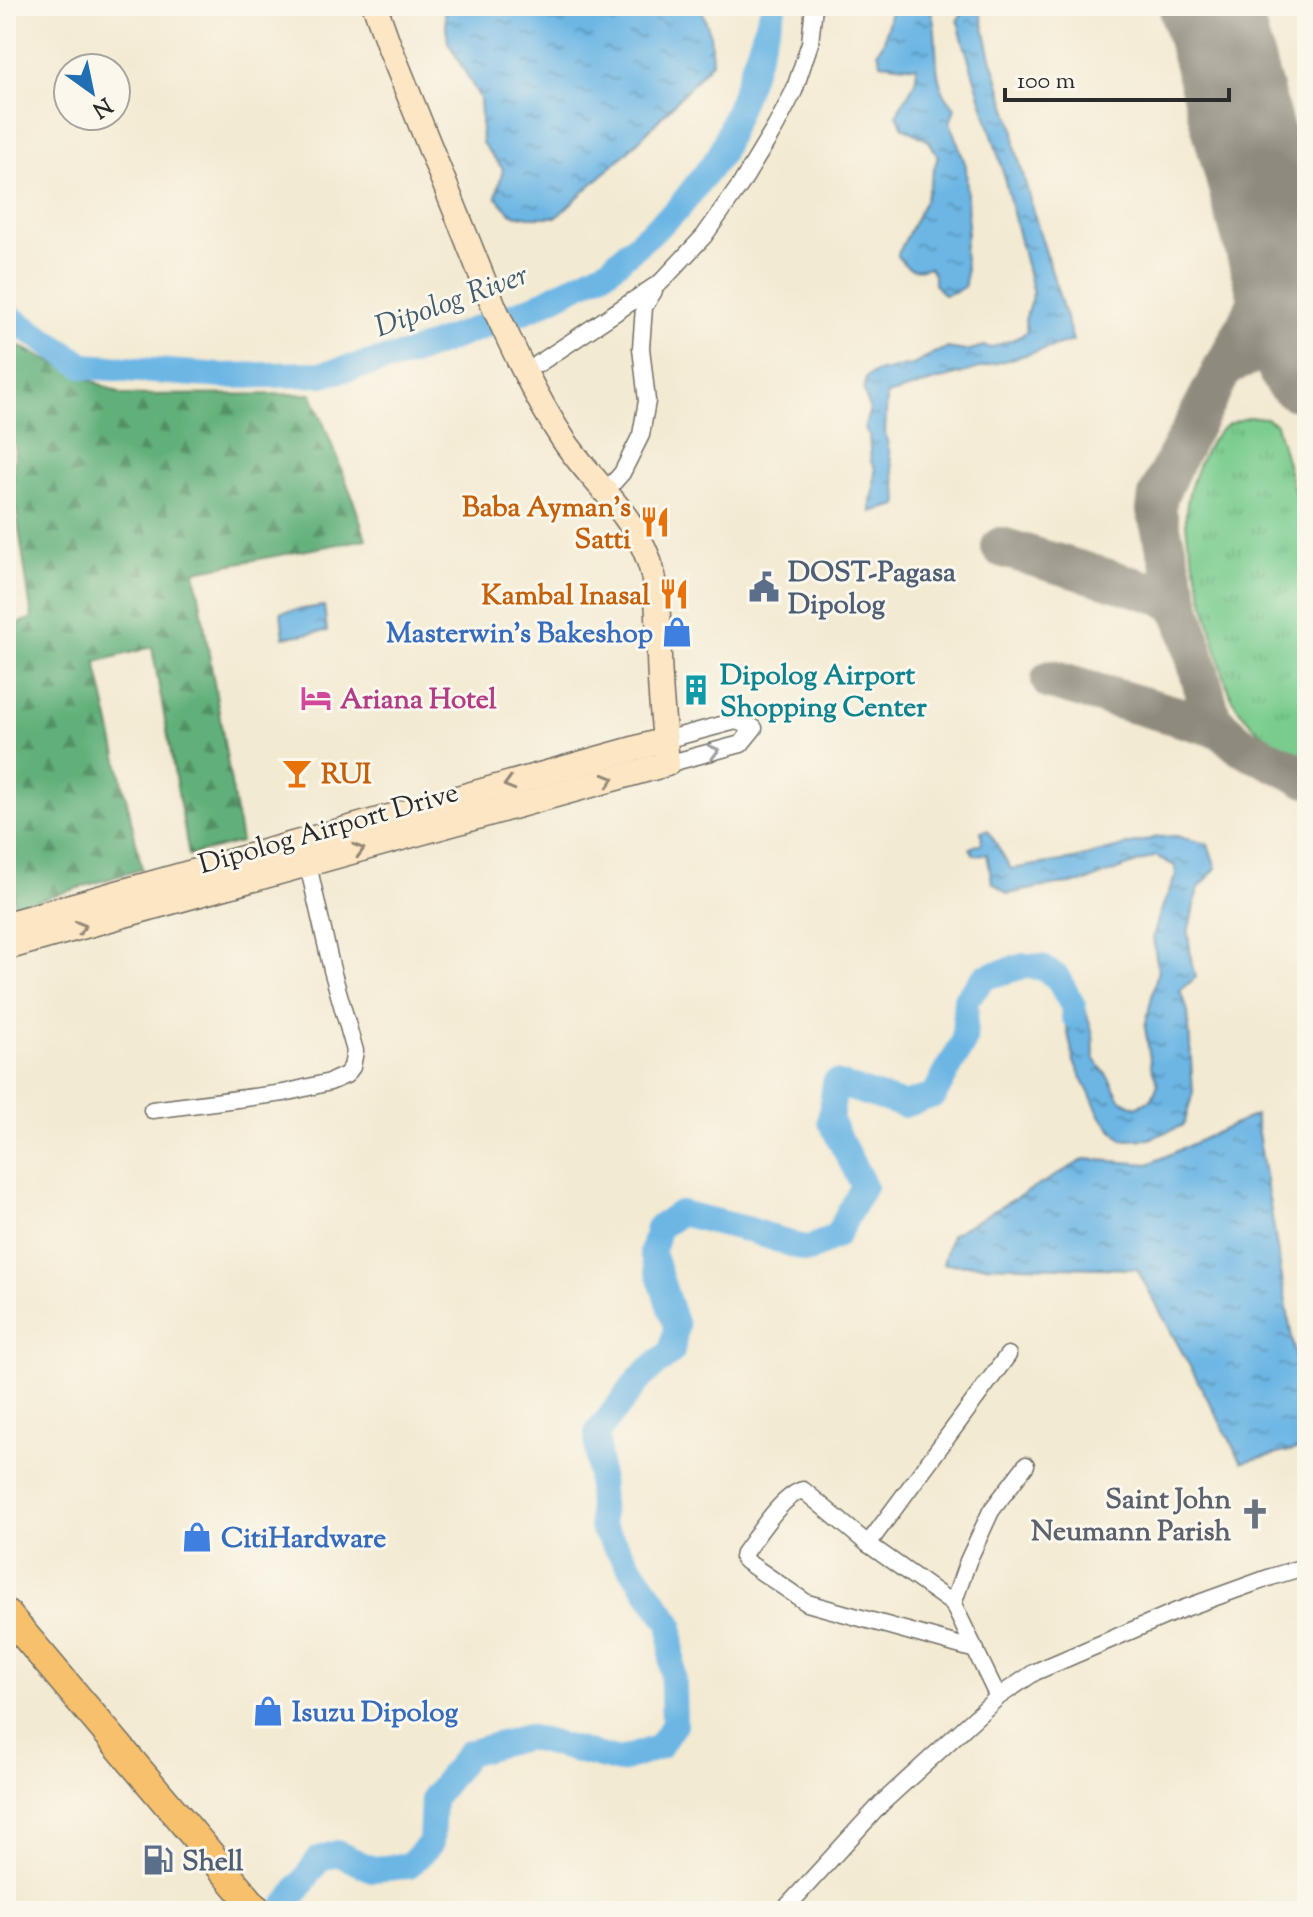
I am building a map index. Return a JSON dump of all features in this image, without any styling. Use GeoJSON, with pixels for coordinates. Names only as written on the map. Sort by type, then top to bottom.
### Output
{"type":"FeatureCollection","features":[{"type":"Feature","properties":{"kind":"highway"},"geometry":{"type":"LineString","coordinates":[[6,1613],[258,1911]]}},
{"type":"Feature","properties":{"kind":"main road"},"geometry":{"type":"LineString","coordinates":[[375,6],[511,343],[562,438],[606,491]]}},
{"type":"Feature","properties":{"kind":"main road","name":"Dipolog Airport Drive"},"geometry":{"type":"LineString","coordinates":[[6,948],[305,853],[666,752],[654,581],[648,557],[628,518],[606,491]]}},
{"type":"Feature","properties":{"kind":"main road","name":"Dipolog Airport Drive"},"geometry":{"type":"LineString","coordinates":[[6,924],[305,853]]}},
{"type":"Feature","properties":{"kind":"street"},"geometry":{"type":"LineString","coordinates":[[606,491],[622,473],[641,435],[647,401],[641,348],[644,307],[661,282],[704,236],[741,184],[776,126],[794,91],[810,43],[814,6]]}},
{"type":"Feature","properties":{"kind":"street"},"geometry":{"type":"LineString","coordinates":[[538,364],[661,282]]}},
{"type":"Feature","properties":{"kind":"street"},"geometry":{"type":"LineString","coordinates":[[152,1110],[284,1093],[330,1082],[346,1075],[352,1067],[355,1051],[332,970],[305,853]]}},
{"type":"Feature","properties":{"kind":"street"},"geometry":{"type":"LineString","coordinates":[[868,1544],[1008,1355]]}},
{"type":"Feature","properties":{"kind":"street"},"geometry":{"type":"LineString","coordinates":[[953,1604],[991,1511],[1026,1465]]}},
{"type":"Feature","properties":{"kind":"street"},"geometry":{"type":"LineString","coordinates":[[976,1650],[807,1603],[743,1558],[744,1553],[772,1516],[793,1494],[803,1490],[868,1544],[953,1604],[976,1650],[998,1697]]}},
{"type":"Feature","properties":{"kind":"street"},"geometry":{"type":"LineString","coordinates":[[783,1911],[882,1803],[998,1697],[1035,1672],[1177,1611],[1307,1566]]}},
{"type":"Feature","properties":{"kind":"green space"},"geometry":{"type":"Polygon","coordinates":[[[6,340],[123,395],[312,394],[366,539],[195,571],[241,842],[189,855],[152,647],[96,662],[142,869],[15,907],[6,831],[6,629],[32,618],[13,487],[15,445],[6,432],[6,340]]]}},
{"type":"Feature","properties":{"kind":"green space"},"geometry":{"type":"Polygon","coordinates":[[[1251,417],[1266,418],[1276,424],[1307,537],[1307,759],[1288,751],[1259,731],[1237,707],[1223,673],[1188,539],[1187,503],[1205,452],[1227,425],[1251,417]]]}},
{"type":"Feature","properties":{"kind":"water"},"geometry":{"type":"Polygon","coordinates":[[[444,6],[701,6],[710,34],[712,62],[637,142],[557,217],[512,214],[496,197],[503,169],[482,143],[480,98],[448,42],[444,6]]]}},
{"type":"Feature","properties":{"kind":"water"},"geometry":{"type":"Polygon","coordinates":[[[892,6],[929,6],[935,28],[940,84],[955,108],[950,123],[966,166],[968,226],[964,250],[965,286],[944,295],[934,284],[934,275],[929,267],[911,269],[897,256],[925,200],[938,156],[929,141],[903,127],[897,115],[913,86],[916,67],[881,63],[878,51],[884,41],[892,6]]]}},
{"type":"Feature","properties":{"kind":"water"},"geometry":{"type":"Polygon","coordinates":[[[958,6],[979,6],[1034,214],[1073,341],[887,395],[885,432],[899,500],[898,505],[871,512],[875,468],[871,462],[869,434],[865,425],[870,409],[864,390],[867,377],[876,372],[913,365],[947,348],[966,351],[984,346],[991,348],[1027,331],[1025,320],[1033,293],[1000,161],[961,34],[958,19],[963,13],[958,6]]]}},
{"type":"Feature","properties":{"kind":"water"},"geometry":{"type":"Polygon","coordinates":[[[324,606],[327,631],[284,637],[281,612],[324,606]]]}},
{"type":"Feature","properties":{"kind":"water"},"geometry":{"type":"Polygon","coordinates":[[[988,830],[1011,869],[1074,859],[1158,837],[1176,836],[1208,844],[1216,868],[1198,889],[1188,933],[1196,977],[1180,991],[1188,1011],[1193,1092],[1184,1125],[1149,1139],[1122,1140],[1101,1117],[1074,1062],[1062,1003],[1050,984],[1071,985],[1084,1005],[1093,1034],[1094,1058],[1120,1099],[1136,1107],[1152,1099],[1158,1084],[1151,1066],[1145,1027],[1158,970],[1153,937],[1176,875],[1175,866],[1156,856],[1081,883],[1008,894],[992,882],[987,854],[974,855],[970,848],[982,843],[981,831],[988,830]]]}},
{"type":"Feature","properties":{"kind":"water"},"geometry":{"type":"Polygon","coordinates":[[[1255,1115],[1307,1429],[1307,1447],[1242,1462],[1137,1269],[943,1264],[951,1235],[1085,1159],[1149,1164],[1255,1115]]]}},
{"type":"Feature","properties":{"kind":"waterway","name":"Dipolog River"},"geometry":{"type":"LineString","coordinates":[[6,315],[84,366],[223,376],[323,374],[407,355],[534,307],[609,269],[678,209],[720,155],[774,6]]}},
{"type":"Feature","properties":{"kind":"waterway"},"geometry":{"type":"LineString","coordinates":[[283,1910],[319,1859],[337,1853],[372,1869],[409,1866],[431,1843],[433,1798],[468,1753],[527,1737],[619,1761],[659,1747],[674,1724],[671,1624],[602,1527],[597,1433],[640,1378],[672,1351],[676,1326],[652,1253],[658,1228],[680,1213],[750,1230],[808,1250],[836,1236],[864,1186],[830,1121],[835,1083],[904,1105],[934,1095],[964,1041],[966,999],[985,977],[1024,966],[1041,967],[1057,977],[1073,1006],[1074,1016]]}},
{"type":"Feature","properties":{"kind":"taxiway"},"geometry":{"type":"LineString","coordinates":[[1271,233],[1270,269],[1265,285],[1172,466],[1158,496],[1156,510],[1212,720],[1239,744],[1307,778]]}},
{"type":"Feature","properties":{"kind":"taxiway"},"geometry":{"type":"LineString","coordinates":[[1221,370],[1244,358],[1264,354],[1284,359],[1307,372]]}},
{"type":"Feature","properties":{"kind":"taxiway"},"geometry":{"type":"LineString","coordinates":[[1001,547],[1162,595],[1176,604],[1184,617]]}},
{"type":"Feature","properties":{"kind":"taxiway"},"geometry":{"type":"LineString","coordinates":[[1051,680],[1219,728]]}},
{"type":"Feature","properties":{"kind":"runway"},"geometry":{"type":"LineString","coordinates":[[1209,6],[1307,363]]}},
{"type":"Feature","properties":{"kind":"place","name":"Baba Ayman's Satti"},"geometry":{"type":"Point","coordinates":[655,522]}},
{"type":"Feature","properties":{"kind":"place","name":"DOST-Pagasa Dipolog"},"geometry":{"type":"Point","coordinates":[764,587]}},
{"type":"Feature","properties":{"kind":"place","name":"Kambal Inasal"},"geometry":{"type":"Point","coordinates":[674,594]}},
{"type":"Feature","properties":{"kind":"place","name":"Masterwin's Bakeshop"},"geometry":{"type":"Point","coordinates":[677,632]}},
{"type":"Feature","properties":{"kind":"place","name":"Dipolog Airport Shopping Center"},"geometry":{"type":"Point","coordinates":[696,690]}},
{"type":"Feature","properties":{"kind":"place","name":"Ariana Hotel"},"geometry":{"type":"Point","coordinates":[316,698]}},
{"type":"Feature","properties":{"kind":"place","name":"RUI"},"geometry":{"type":"Point","coordinates":[297,773]}},
{"type":"Feature","properties":{"kind":"place","name":"Saint John Neumann Parish"},"geometry":{"type":"Point","coordinates":[1255,1514]}},
{"type":"Feature","properties":{"kind":"place","name":"CitiHardware"},"geometry":{"type":"Point","coordinates":[197,1537]}},
{"type":"Feature","properties":{"kind":"place","name":"Isuzu Dipolog"},"geometry":{"type":"Point","coordinates":[268,1711]}},
{"type":"Feature","properties":{"kind":"place","name":"Shell"},"geometry":{"type":"Point","coordinates":[158,1860]}}]}
